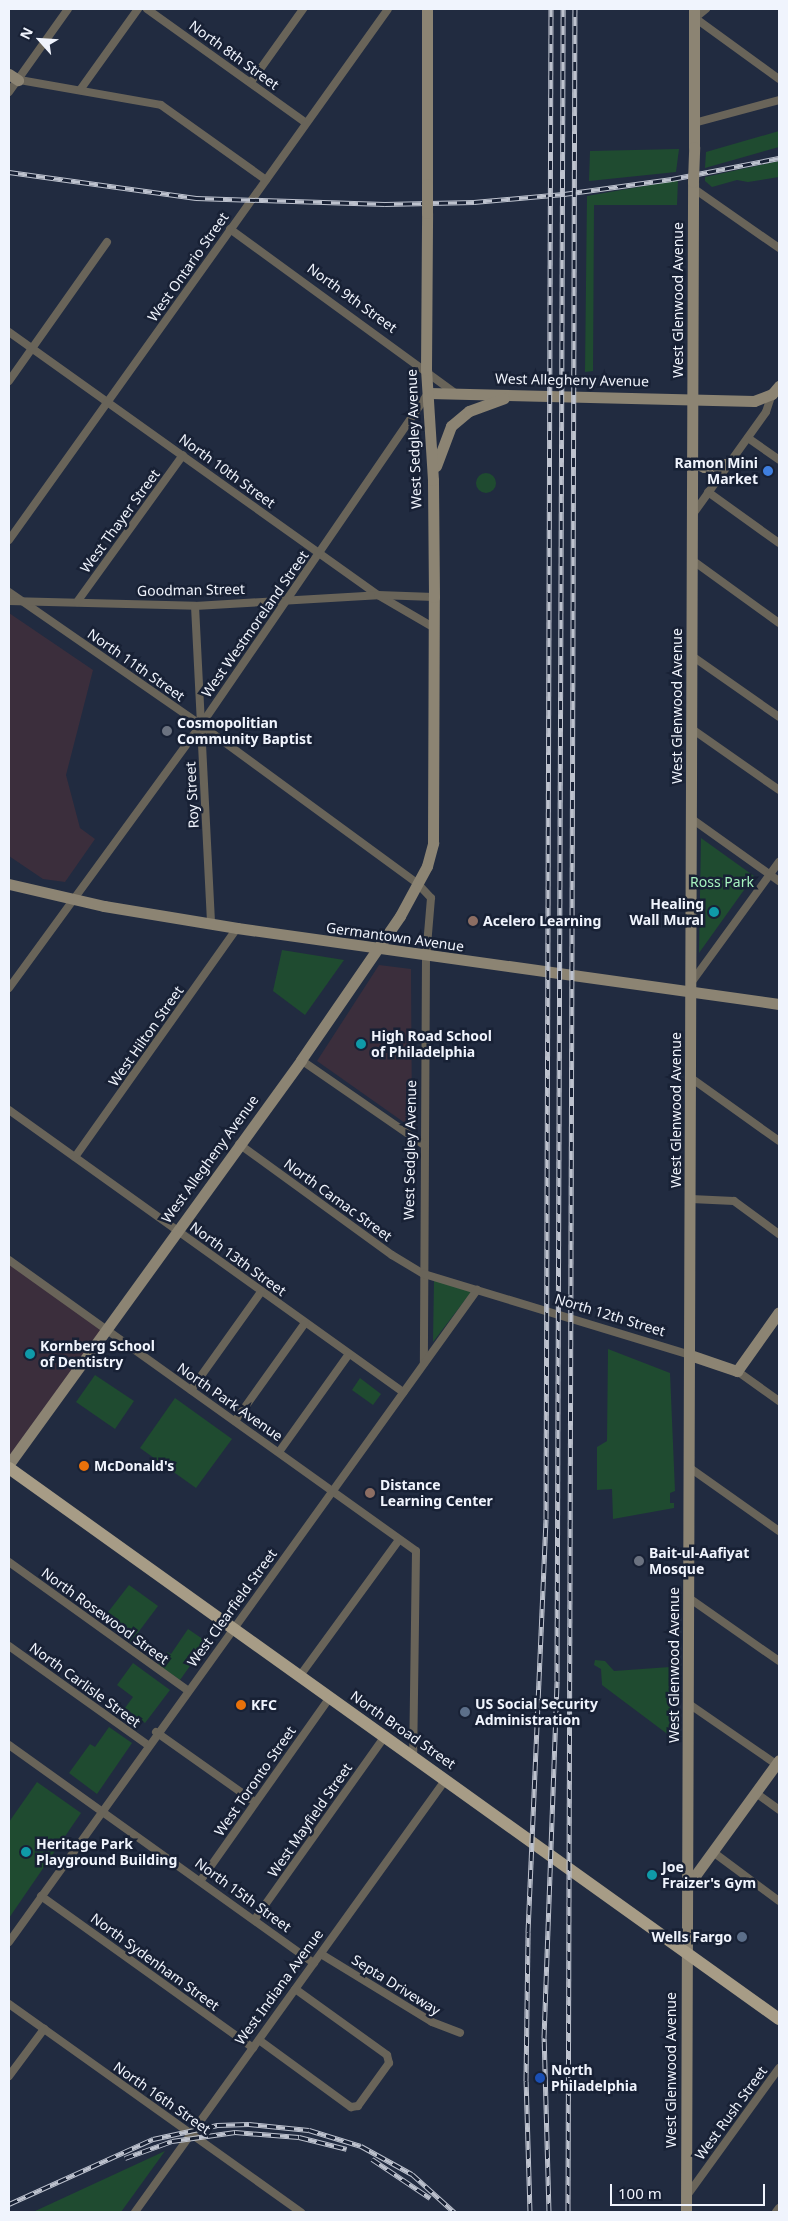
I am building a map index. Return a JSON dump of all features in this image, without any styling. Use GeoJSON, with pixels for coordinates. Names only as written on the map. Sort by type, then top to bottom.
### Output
{"type":"FeatureCollection","features":[{"type":"Feature","properties":{"kind":"main road","name":"West Sedgley Avenue"},"geometry":{"type":"LineString","coordinates":[[427,9],[426,370],[429,392],[433,480],[434,597],[433,843],[427,866]]}},
{"type":"Feature","properties":{"kind":"main road","name":"West Glenwood Avenue"},"geometry":{"type":"LineString","coordinates":[[686,2212],[694,14]]}},
{"type":"Feature","properties":{"kind":"main road","name":"West Allegheny Avenue"},"geometry":{"type":"LineString","coordinates":[[429,392],[754,401],[775,390]]}},
{"type":"Feature","properties":{"kind":"main road"},"geometry":{"type":"LineString","coordinates":[[433,480],[451,426],[484,404],[520,395]]}},
{"type":"Feature","properties":{"kind":"main road"},"geometry":{"type":"LineString","coordinates":[[693,462],[704,467],[726,464]]}},
{"type":"Feature","properties":{"kind":"main road","name":"West Allegheny Avenue"},"geometry":{"type":"LineString","coordinates":[[9,1464],[300,1060],[376,949],[418,884],[427,866]]}},
{"type":"Feature","properties":{"kind":"main road"},"geometry":{"type":"LineString","coordinates":[[9,878],[29,890]]}},
{"type":"Feature","properties":{"kind":"main road","name":"Germantown Avenue"},"geometry":{"type":"LineString","coordinates":[[9,884],[72,900],[211,924],[426,956],[691,988],[779,1004]]}},
{"type":"Feature","properties":{"kind":"main road"},"geometry":{"type":"LineString","coordinates":[[737,1371],[779,1312]]}},
{"type":"Feature","properties":{"kind":"main road","name":"North 12th Street"},"geometry":{"type":"LineString","coordinates":[[690,1355],[737,1371]]}},
{"type":"Feature","properties":{"kind":"main road","name":"North Broad Street"},"geometry":{"type":"LineString","coordinates":[[9,1468],[232,1630],[446,1779],[779,2019]]}},
{"type":"Feature","properties":{"kind":"main road"},"geometry":{"type":"LineString","coordinates":[[688,1884],[778,1762]]}},
{"type":"Feature","properties":{"kind":"street"},"geometry":{"type":"LineString","coordinates":[[9,92],[12,78],[68,9]]}},
{"type":"Feature","properties":{"kind":"street"},"geometry":{"type":"LineString","coordinates":[[80,90],[138,9]]}},
{"type":"Feature","properties":{"kind":"street"},"geometry":{"type":"LineString","coordinates":[[250,82],[303,9]]}},
{"type":"Feature","properties":{"kind":"street","name":"West Ontario Street"},"geometry":{"type":"LineString","coordinates":[[9,540],[266,180],[305,122],[388,9]]}},
{"type":"Feature","properties":{"kind":"street"},"geometry":{"type":"LineString","coordinates":[[706,9],[694,14],[779,79]]}},
{"type":"Feature","properties":{"kind":"street","name":"North 8th Street"},"geometry":{"type":"LineString","coordinates":[[151,10],[305,122]]}},
{"type":"Feature","properties":{"kind":"street"},"geometry":{"type":"LineString","coordinates":[[12,78],[161,105],[266,180]]}},
{"type":"Feature","properties":{"kind":"street"},"geometry":{"type":"LineString","coordinates":[[694,123],[779,100]]}},
{"type":"Feature","properties":{"kind":"street"},"geometry":{"type":"LineString","coordinates":[[694,185],[779,248]]}},
{"type":"Feature","properties":{"kind":"street","name":"North 9th Street"},"geometry":{"type":"LineString","coordinates":[[230,229],[426,370],[455,393]]}},
{"type":"Feature","properties":{"kind":"street"},"geometry":{"type":"LineString","coordinates":[[9,381],[107,242]]}},
{"type":"Feature","properties":{"kind":"street","name":"North 10th Street"},"geometry":{"type":"LineString","coordinates":[[9,332],[378,595],[433,627]]}},
{"type":"Feature","properties":{"kind":"street","name":"West Allegheny Avenue"},"geometry":{"type":"LineString","coordinates":[[693,514],[726,464],[748,438],[770,404],[775,390]]}},
{"type":"Feature","properties":{"kind":"street","name":"West Westmoreland Street"},"geometry":{"type":"LineString","coordinates":[[9,988],[200,725],[429,392]]}},
{"type":"Feature","properties":{"kind":"street"},"geometry":{"type":"LineString","coordinates":[[748,438],[779,460]]}},
{"type":"Feature","properties":{"kind":"street","name":"West Thayer Street"},"geometry":{"type":"LineString","coordinates":[[77,602],[182,455]]}},
{"type":"Feature","properties":{"kind":"street"},"geometry":{"type":"LineString","coordinates":[[708,492],[779,543]]}},
{"type":"Feature","properties":{"kind":"street"},"geometry":{"type":"LineString","coordinates":[[692,560],[779,623]]}},
{"type":"Feature","properties":{"kind":"street","name":"North 11th Street"},"geometry":{"type":"LineString","coordinates":[[9,592],[200,725],[418,884]]}},
{"type":"Feature","properties":{"kind":"street","name":"Goodman Street"},"geometry":{"type":"LineString","coordinates":[[9,601],[194,606],[378,595],[434,597]]}},
{"type":"Feature","properties":{"kind":"street","name":"Roy Street"},"geometry":{"type":"LineString","coordinates":[[194,606],[211,924]]}},
{"type":"Feature","properties":{"kind":"street"},"geometry":{"type":"LineString","coordinates":[[692,656],[779,718]]}},
{"type":"Feature","properties":{"kind":"street"},"geometry":{"type":"LineString","coordinates":[[692,729],[779,790]]}},
{"type":"Feature","properties":{"kind":"street"},"geometry":{"type":"LineString","coordinates":[[692,819],[779,881]]}},
{"type":"Feature","properties":{"kind":"street"},"geometry":{"type":"LineString","coordinates":[[691,988],[779,862]]}},
{"type":"Feature","properties":{"kind":"street","name":"West Sedgley Avenue"},"geometry":{"type":"LineString","coordinates":[[418,884],[431,898],[426,956],[424,1362]]}},
{"type":"Feature","properties":{"kind":"street","name":"West Hilton Street"},"geometry":{"type":"LineString","coordinates":[[75,1157],[237,928]]}},
{"type":"Feature","properties":{"kind":"street"},"geometry":{"type":"LineString","coordinates":[[300,1060],[424,1146]]}},
{"type":"Feature","properties":{"kind":"street"},"geometry":{"type":"LineString","coordinates":[[691,1078],[779,1141]]}},
{"type":"Feature","properties":{"kind":"street","name":"North 13th Street"},"geometry":{"type":"LineString","coordinates":[[9,1110],[403,1392]]}},
{"type":"Feature","properties":{"kind":"street","name":"North Camac Street"},"geometry":{"type":"LineString","coordinates":[[239,1144],[392,1255],[424,1274]]}},
{"type":"Feature","properties":{"kind":"street"},"geometry":{"type":"LineString","coordinates":[[691,1199],[734,1201],[779,1234]]}},
{"type":"Feature","properties":{"kind":"street","name":"North Park Avenue"},"geometry":{"type":"LineString","coordinates":[[9,1260],[416,1551],[413,1756]]}},
{"type":"Feature","properties":{"kind":"street","name":"North 12th Street"},"geometry":{"type":"LineString","coordinates":[[424,1274],[690,1355]]}},
{"type":"Feature","properties":{"kind":"street","name":"West Clearfield Street"},"geometry":{"type":"LineString","coordinates":[[9,1942],[156,1732],[333,1491],[477,1290]]}},
{"type":"Feature","properties":{"kind":"street"},"geometry":{"type":"LineString","coordinates":[[191,1390],[261,1292]]}},
{"type":"Feature","properties":{"kind":"street"},"geometry":{"type":"LineString","coordinates":[[235,1421],[305,1323]]}},
{"type":"Feature","properties":{"kind":"street"},"geometry":{"type":"LineString","coordinates":[[279,1452],[348,1354]]}},
{"type":"Feature","properties":{"kind":"street","name":"North 12th Street"},"geometry":{"type":"LineString","coordinates":[[737,1371],[779,1401]]}},
{"type":"Feature","properties":{"kind":"street"},"geometry":{"type":"LineString","coordinates":[[690,1468],[779,1531]]}},
{"type":"Feature","properties":{"kind":"street"},"geometry":{"type":"LineString","coordinates":[[299,1677],[399,1540]]}},
{"type":"Feature","properties":{"kind":"street","name":"North Rosewood Street"},"geometry":{"type":"LineString","coordinates":[[9,1562],[187,1690]]}},
{"type":"Feature","properties":{"kind":"street"},"geometry":{"type":"LineString","coordinates":[[689,1598],[779,1661]]}},
{"type":"Feature","properties":{"kind":"street","name":"North Carlisle Street"},"geometry":{"type":"LineString","coordinates":[[9,1646],[148,1745]]}},
{"type":"Feature","properties":{"kind":"street","name":"West Toronto Street"},"geometry":{"type":"LineString","coordinates":[[201,1880],[330,1698]]}},
{"type":"Feature","properties":{"kind":"street"},"geometry":{"type":"LineString","coordinates":[[689,1704],[778,1762]]}},
{"type":"Feature","properties":{"kind":"street","name":"North Carlisle Street"},"geometry":{"type":"LineString","coordinates":[[156,1732],[255,1802]]}},
{"type":"Feature","properties":{"kind":"street","name":"West Mayfield Street"},"geometry":{"type":"LineString","coordinates":[[255,1919],[384,1736]]}},
{"type":"Feature","properties":{"kind":"street","name":"North 15th Street"},"geometry":{"type":"LineString","coordinates":[[9,1745],[201,1880],[314,1963]]}},
{"type":"Feature","properties":{"kind":"street","name":"West Indiana Avenue"},"geometry":{"type":"LineString","coordinates":[[135,2212],[446,1779]]}},
{"type":"Feature","properties":{"kind":"street"},"geometry":{"type":"LineString","coordinates":[[756,1793],[779,1810]]}},
{"type":"Feature","properties":{"kind":"street"},"geometry":{"type":"LineString","coordinates":[[713,1852],[779,1901]]}},
{"type":"Feature","properties":{"kind":"street","name":"North Sydenham Street"},"geometry":{"type":"LineString","coordinates":[[42,1896],[253,2048]]}},
{"type":"Feature","properties":{"kind":"street","name":"Septa Driveway"},"geometry":{"type":"LineString","coordinates":[[321,1954],[432,2022],[460,2033]]}},
{"type":"Feature","properties":{"kind":"street"},"geometry":{"type":"LineString","coordinates":[[259,2040],[351,2107],[358,2106],[389,2063],[388,2058],[295,1989]]}},
{"type":"Feature","properties":{"kind":"street","name":"North 16th Street"},"geometry":{"type":"LineString","coordinates":[[9,2004],[301,2212]]}},
{"type":"Feature","properties":{"kind":"street"},"geometry":{"type":"LineString","coordinates":[[9,2076],[44,2029]]}},
{"type":"Feature","properties":{"kind":"street","name":"West Rush Street"},"geometry":{"type":"LineString","coordinates":[[686,2197],[779,2068]]}},
{"type":"Feature","properties":{"kind":"street"},"geometry":{"type":"LineString","coordinates":[[776,2212],[779,2208]]}},
{"type":"Feature","properties":{"kind":"shaded area"},"geometry":{"type":"Polygon","coordinates":[[[9,613],[93,670],[66,775],[80,828],[95,839],[65,882],[43,879],[9,856],[9,613]]]}},
{"type":"Feature","properties":{"kind":"shaded area","name":"High Road School of Philadelphia"},"geometry":{"type":"Polygon","coordinates":[[[379,965],[411,969],[412,1128],[317,1061],[379,965]]]}},
{"type":"Feature","properties":{"kind":"shaded area"},"geometry":{"type":"Polygon","coordinates":[[[9,1261],[106,1330],[9,1464],[9,1261]]]}},
{"type":"Feature","properties":{"kind":"green space"},"geometry":{"type":"Polygon","coordinates":[[[779,131],[779,147],[705,168],[706,152],[779,131]]]}},
{"type":"Feature","properties":{"kind":"green space"},"geometry":{"type":"Polygon","coordinates":[[[679,149],[676,172],[589,181],[590,151],[679,149]]]}},
{"type":"Feature","properties":{"kind":"green space"},"geometry":{"type":"Polygon","coordinates":[[[779,161],[779,177],[748,182],[737,180],[712,187],[705,181],[705,177],[779,161]]]}},
{"type":"Feature","properties":{"kind":"green space"},"geometry":{"type":"Polygon","coordinates":[[[678,180],[677,205],[594,205],[593,371],[585,372],[587,196],[678,180]]]}},
{"type":"Feature","properties":{"kind":"green space"},"geometry":{"type":"Polygon","coordinates":[[[486,473],[493,476],[496,483],[493,490],[486,493],[479,490],[476,483],[479,476],[486,473]]]}},
{"type":"Feature","properties":{"kind":"green space","name":"Ross Park"},"geometry":{"type":"Polygon","coordinates":[[[701,838],[754,876],[699,953],[701,838]]]}},
{"type":"Feature","properties":{"kind":"green space"},"geometry":{"type":"Polygon","coordinates":[[[282,950],[344,960],[305,1015],[273,991],[282,950]]]}},
{"type":"Feature","properties":{"kind":"green space"},"geometry":{"type":"Polygon","coordinates":[[[434,1280],[472,1291],[433,1342],[434,1280]]]}},
{"type":"Feature","properties":{"kind":"green space"},"geometry":{"type":"Polygon","coordinates":[[[608,1349],[670,1373],[675,1491],[670,1493],[670,1503],[674,1503],[674,1508],[613,1519],[612,1489],[597,1490],[597,1447],[607,1441],[608,1349]]]}},
{"type":"Feature","properties":{"kind":"green space"},"geometry":{"type":"Polygon","coordinates":[[[95,1375],[134,1401],[115,1429],[76,1402],[95,1375]]]}},
{"type":"Feature","properties":{"kind":"green space"},"geometry":{"type":"Polygon","coordinates":[[[360,1378],[381,1394],[373,1405],[352,1390],[360,1378]]]}},
{"type":"Feature","properties":{"kind":"green space"},"geometry":{"type":"Polygon","coordinates":[[[175,1398],[232,1439],[196,1488],[140,1448],[175,1398]]]}},
{"type":"Feature","properties":{"kind":"green space"},"geometry":{"type":"Polygon","coordinates":[[[129,1585],[158,1606],[131,1642],[102,1620],[129,1585]]]}},
{"type":"Feature","properties":{"kind":"green space"},"geometry":{"type":"Polygon","coordinates":[[[188,1629],[207,1642],[180,1680],[158,1665],[167,1652],[171,1654],[188,1629]]]}},
{"type":"Feature","properties":{"kind":"green space"},"geometry":{"type":"Polygon","coordinates":[[[595,1660],[605,1661],[614,1671],[670,1667],[670,1736],[602,1685],[601,1669],[594,1665],[595,1660]]]}},
{"type":"Feature","properties":{"kind":"green space"},"geometry":{"type":"Polygon","coordinates":[[[133,1663],[170,1690],[145,1723],[125,1708],[133,1697],[117,1685],[133,1663]]]}},
{"type":"Feature","properties":{"kind":"green space"},"geometry":{"type":"Polygon","coordinates":[[[109,1727],[132,1743],[97,1794],[69,1773],[90,1744],[95,1747],[109,1727]]]}},
{"type":"Feature","properties":{"kind":"green space"},"geometry":{"type":"Polygon","coordinates":[[[37,1782],[81,1813],[9,1918],[9,1822],[37,1782]]]}},
{"type":"Feature","properties":{"kind":"green space"},"geometry":{"type":"Polygon","coordinates":[[[165,2151],[121,2212],[33,2212],[165,2151]]]}},
{"type":"Feature","properties":{"kind":"railway"},"geometry":{"type":"LineString","coordinates":[[530,2212],[526,2081],[528,1932],[546,1519],[551,9]]}},
{"type":"Feature","properties":{"kind":"railway"},"geometry":{"type":"LineString","coordinates":[[549,2212],[544,2038],[557,1681],[563,9]]}},
{"type":"Feature","properties":{"kind":"railway"},"geometry":{"type":"LineString","coordinates":[[568,2212],[575,9]]}},
{"type":"Feature","properties":{"kind":"railway"},"geometry":{"type":"LineString","coordinates":[[9,172],[196,198],[385,204],[474,202],[564,194],[672,179],[779,158]]}},
{"type":"Feature","properties":{"kind":"railway"},"geometry":{"type":"LineString","coordinates":[[9,2204],[153,2139],[217,2125],[249,2124],[309,2130],[361,2146],[412,2174],[454,2212]]}},
{"type":"Feature","properties":{"kind":"railway"},"geometry":{"type":"LineString","coordinates":[[125,2158],[172,2141],[235,2132],[299,2137],[347,2149]]}},
{"type":"Feature","properties":{"kind":"railway"},"geometry":{"type":"LineString","coordinates":[[372,2159],[430,2198]]}},
{"type":"Feature","properties":{"kind":"place","name":"Ramon Mini Market"},"geometry":{"type":"Point","coordinates":[768,471]}},
{"type":"Feature","properties":{"kind":"place","name":"Cosmopolitian Community Baptist"},"geometry":{"type":"Point","coordinates":[167,731]}},
{"type":"Feature","properties":{"kind":"place","name":"Healing Wall Mural"},"geometry":{"type":"Point","coordinates":[714,912]}},
{"type":"Feature","properties":{"kind":"place","name":"Acelero Learning"},"geometry":{"type":"Point","coordinates":[473,921]}},
{"type":"Feature","properties":{"kind":"place","name":"High Road School of Philadelphia"},"geometry":{"type":"Point","coordinates":[361,1044]}},
{"type":"Feature","properties":{"kind":"place","name":"Kornberg School of Dentistry"},"geometry":{"type":"Point","coordinates":[30,1354]}},
{"type":"Feature","properties":{"kind":"place","name":"McDonald's"},"geometry":{"type":"Point","coordinates":[84,1466]}},
{"type":"Feature","properties":{"kind":"place","name":"Distance Learning Center"},"geometry":{"type":"Point","coordinates":[370,1493]}},
{"type":"Feature","properties":{"kind":"place","name":"Bait-ul-Aafiyat Mosque"},"geometry":{"type":"Point","coordinates":[639,1561]}},
{"type":"Feature","properties":{"kind":"place","name":"KFC"},"geometry":{"type":"Point","coordinates":[241,1705]}},
{"type":"Feature","properties":{"kind":"place","name":"US Social Security Administration"},"geometry":{"type":"Point","coordinates":[465,1712]}},
{"type":"Feature","properties":{"kind":"place","name":"Heritage Park Playground Building"},"geometry":{"type":"Point","coordinates":[26,1852]}},
{"type":"Feature","properties":{"kind":"place","name":"Joe Fraizer's Gym"},"geometry":{"type":"Point","coordinates":[652,1875]}},
{"type":"Feature","properties":{"kind":"place","name":"Wells Fargo"},"geometry":{"type":"Point","coordinates":[742,1937]}},
{"type":"Feature","properties":{"kind":"place","name":"North Philadelphia"},"geometry":{"type":"Point","coordinates":[540,2078]}}]}
